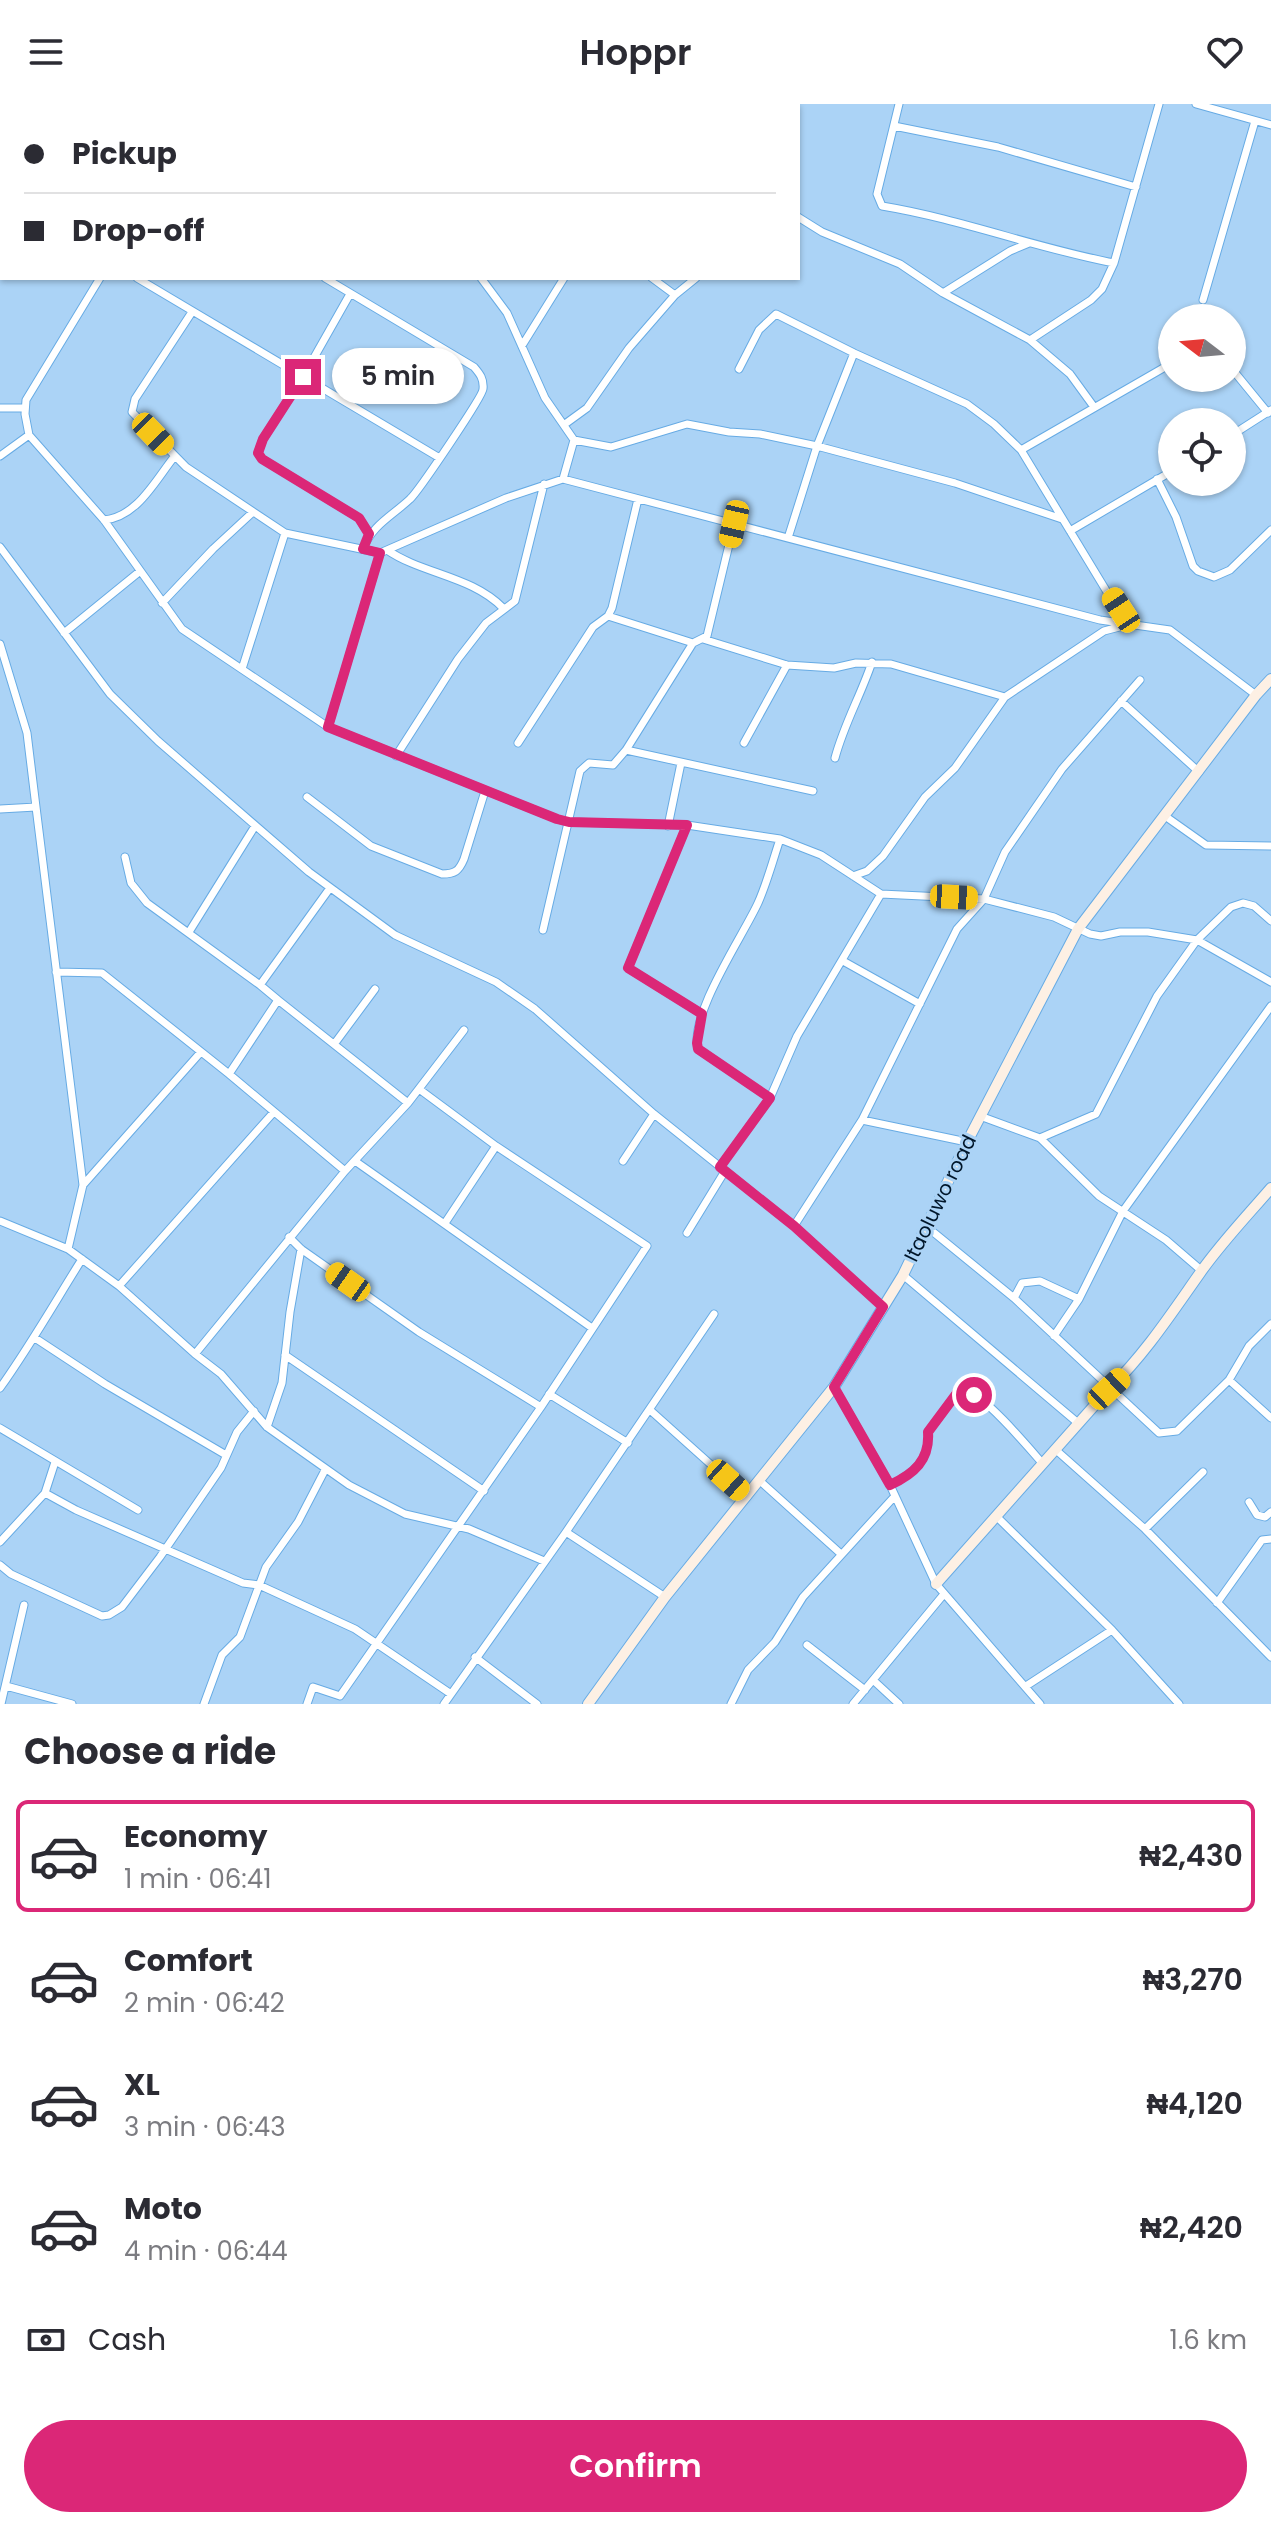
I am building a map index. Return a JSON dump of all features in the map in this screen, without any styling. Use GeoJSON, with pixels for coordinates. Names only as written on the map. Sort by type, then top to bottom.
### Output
{"type":"FeatureCollection","features":[{"type":"Feature","properties":{"kind":"street"},"geometry":{"type":"LineString","coordinates":[[899,104],[877,194],[882,206],[928,214],[1114,263]]}},
{"type":"Feature","properties":{"kind":"street"},"geometry":{"type":"LineString","coordinates":[[1030,340],[1091,300],[1102,289],[1114,263],[1159,104]]}},
{"type":"Feature","properties":{"kind":"street"},"geometry":{"type":"LineString","coordinates":[[1195,104],[1271,125]]}},
{"type":"Feature","properties":{"kind":"street"},"geometry":{"type":"LineString","coordinates":[[1203,300],[1255,121]]}},
{"type":"Feature","properties":{"kind":"street"},"geometry":{"type":"LineString","coordinates":[[894,126],[998,147],[1136,187]]}},
{"type":"Feature","properties":{"kind":"street"},"geometry":{"type":"LineString","coordinates":[[800,218],[822,232],[900,264],[943,293],[1030,340],[1070,374],[1094,407]]}},
{"type":"Feature","properties":{"kind":"street"},"geometry":{"type":"LineString","coordinates":[[943,293],[1010,251],[1029,243]]}},
{"type":"Feature","properties":{"kind":"street"},"geometry":{"type":"LineString","coordinates":[[99,280],[26,400],[24,408],[29,435],[104,520],[182,629],[328,727],[569,822],[687,825],[780,839],[821,855],[881,894],[984,899],[1054,917],[1101,936],[1148,932],[1197,940],[1271,982]]}},
{"type":"Feature","properties":{"kind":"street"},"geometry":{"type":"LineString","coordinates":[[140,280],[438,457]]}},
{"type":"Feature","properties":{"kind":"street"},"geometry":{"type":"LineString","coordinates":[[328,280],[462,360],[482,377],[484,387],[482,396],[411,498],[369,534],[363,549]]}},
{"type":"Feature","properties":{"kind":"street"},"geometry":{"type":"LineString","coordinates":[[482,280],[507,313],[545,398],[574,440],[563,479]]}},
{"type":"Feature","properties":{"kind":"street"},"geometry":{"type":"LineString","coordinates":[[523,344],[563,280]]}},
{"type":"Feature","properties":{"kind":"street"},"geometry":{"type":"LineString","coordinates":[[655,280],[675,295]]}},
{"type":"Feature","properties":{"kind":"street"},"geometry":{"type":"LineString","coordinates":[[565,424],[587,408],[629,348],[675,295],[694,280]]}},
{"type":"Feature","properties":{"kind":"street"},"geometry":{"type":"LineString","coordinates":[[350,294],[303,377],[263,439],[258,453],[262,459],[359,518],[369,534]]}},
{"type":"Feature","properties":{"kind":"street"},"geometry":{"type":"LineString","coordinates":[[192,312],[135,399],[132,412],[174,457],[285,533],[383,552],[464,583],[503,608]]}},
{"type":"Feature","properties":{"kind":"street"},"geometry":{"type":"LineString","coordinates":[[739,369],[759,330],[776,314],[967,404],[1021,450],[1121,610],[1127,625]]}},
{"type":"Feature","properties":{"kind":"street"},"geometry":{"type":"LineString","coordinates":[[788,538],[817,446],[854,353]]}},
{"type":"Feature","properties":{"kind":"street"},"geometry":{"type":"LineString","coordinates":[[1021,450],[1158,371]]}},
{"type":"Feature","properties":{"kind":"street"},"geometry":{"type":"LineString","coordinates":[[1246,385],[1269,411],[1246,426]]}},
{"type":"Feature","properties":{"kind":"street"},"geometry":{"type":"LineString","coordinates":[[0,408],[24,408]]}},
{"type":"Feature","properties":{"kind":"street"},"geometry":{"type":"LineString","coordinates":[[574,440],[611,447],[687,424],[760,434],[955,483],[1062,519]]}},
{"type":"Feature","properties":{"kind":"street"},"geometry":{"type":"LineString","coordinates":[[0,456],[29,435]]}},
{"type":"Feature","properties":{"kind":"street"},"geometry":{"type":"LineString","coordinates":[[104,520],[117,519],[132,510],[174,457]]}},
{"type":"Feature","properties":{"kind":"street"},"geometry":{"type":"LineString","coordinates":[[328,727],[383,552],[544,484],[563,479],[1127,625],[1170,630],[1256,695]]}},
{"type":"Feature","properties":{"kind":"street"},"geometry":{"type":"LineString","coordinates":[[1070,531],[1157,479],[1176,517],[1193,566],[1206,575],[1222,576],[1271,530]]}},
{"type":"Feature","properties":{"kind":"street"},"geometry":{"type":"LineString","coordinates":[[396,756],[458,659],[486,623],[515,601],[519,594],[544,484]]}},
{"type":"Feature","properties":{"kind":"street"},"geometry":{"type":"LineString","coordinates":[[518,743],[593,627],[608,616],[624,565],[638,499]]}},
{"type":"Feature","properties":{"kind":"street"},"geometry":{"type":"LineString","coordinates":[[162,603],[253,512]]}},
{"type":"Feature","properties":{"kind":"street"},"geometry":{"type":"LineString","coordinates":[[543,930],[582,767],[589,763],[613,765],[626,750],[693,643],[703,639],[709,631],[734,524]]}},
{"type":"Feature","properties":{"kind":"street"},"geometry":{"type":"LineString","coordinates":[[242,669],[285,533]]}},
{"type":"Feature","properties":{"kind":"street"},"geometry":{"type":"LineString","coordinates":[[0,547],[110,694],[158,741],[255,826],[330,888],[395,935],[496,982],[522,1000],[654,1114],[794,1226],[883,1307]]}},
{"type":"Feature","properties":{"kind":"street"},"geometry":{"type":"LineString","coordinates":[[64,633],[139,572]]}},
{"type":"Feature","properties":{"kind":"street"},"geometry":{"type":"LineString","coordinates":[[608,616],[693,643]]}},
{"type":"Feature","properties":{"kind":"street"},"geometry":{"type":"LineString","coordinates":[[853,876],[867,871],[883,856],[925,797],[955,768],[1005,697],[1104,631],[1127,625]]}},
{"type":"Feature","properties":{"kind":"street"},"geometry":{"type":"LineString","coordinates":[[703,639],[787,665],[834,668],[872,662],[891,664],[1005,697]]}},
{"type":"Feature","properties":{"kind":"street"},"geometry":{"type":"LineString","coordinates":[[0,644],[27,733],[83,1185],[68,1249]]}},
{"type":"Feature","properties":{"kind":"street"},"geometry":{"type":"LineString","coordinates":[[835,758],[845,723],[872,662]]}},
{"type":"Feature","properties":{"kind":"street"},"geometry":{"type":"LineString","coordinates":[[744,743],[787,665]]}},
{"type":"Feature","properties":{"kind":"street","name":"Itaoluwo road"},"geometry":{"type":"LineString","coordinates":[[590,1703],[665,1597],[834,1387],[903,1275],[980,1116],[1078,929],[1271,679]]}},
{"type":"Feature","properties":{"kind":"street"},"geometry":{"type":"LineString","coordinates":[[794,1226],[862,1120],[957,929],[984,899],[1005,852],[1062,769],[1140,680]]}},
{"type":"Feature","properties":{"kind":"street"},"geometry":{"type":"LineString","coordinates":[[1121,701],[1199,772]]}},
{"type":"Feature","properties":{"kind":"street"},"geometry":{"type":"LineString","coordinates":[[626,750],[813,791]]}},
{"type":"Feature","properties":{"kind":"street"},"geometry":{"type":"LineString","coordinates":[[668,826],[681,763]]}},
{"type":"Feature","properties":{"kind":"street"},"geometry":{"type":"LineString","coordinates":[[307,797],[371,846],[442,874],[453,874],[461,868],[485,791]]}},
{"type":"Feature","properties":{"kind":"street"},"geometry":{"type":"LineString","coordinates":[[0,809],[36,807]]}},
{"type":"Feature","properties":{"kind":"street"},"geometry":{"type":"LineString","coordinates":[[1165,816],[1206,845],[1271,846]]}},
{"type":"Feature","properties":{"kind":"street"},"geometry":{"type":"LineString","coordinates":[[687,825],[628,968],[702,1014]]}},
{"type":"Feature","properties":{"kind":"street"},"geometry":{"type":"LineString","coordinates":[[189,932],[255,826]]}},
{"type":"Feature","properties":{"kind":"street"},"geometry":{"type":"LineString","coordinates":[[770,1098],[698,1049],[697,1043],[702,1014],[758,902],[780,839]]}},
{"type":"Feature","properties":{"kind":"street"},"geometry":{"type":"LineString","coordinates":[[125,857],[131,883],[147,903],[260,985],[408,1103]]}},
{"type":"Feature","properties":{"kind":"street"},"geometry":{"type":"LineString","coordinates":[[260,985],[330,888]]}},
{"type":"Feature","properties":{"kind":"street"},"geometry":{"type":"LineString","coordinates":[[687,1233],[723,1169],[770,1098],[797,1036],[881,894]]}},
{"type":"Feature","properties":{"kind":"street"},"geometry":{"type":"LineString","coordinates":[[1040,1138],[1096,1114],[1157,996],[1197,940],[1236,904],[1254,906],[1271,921]]}},
{"type":"Feature","properties":{"kind":"street"},"geometry":{"type":"LineString","coordinates":[[843,961],[920,1004]]}},
{"type":"Feature","properties":{"kind":"street"},"geometry":{"type":"LineString","coordinates":[[56,972],[102,973],[345,1171]]}},
{"type":"Feature","properties":{"kind":"street"},"geometry":{"type":"LineString","coordinates":[[335,1043],[375,989]]}},
{"type":"Feature","properties":{"kind":"street"},"geometry":{"type":"LineString","coordinates":[[229,1074],[278,1000]]}},
{"type":"Feature","properties":{"kind":"street"},"geometry":{"type":"LineString","coordinates":[[1054,1336],[1079,1299],[1123,1211],[1271,1006]]}},
{"type":"Feature","properties":{"kind":"street"},"geometry":{"type":"LineString","coordinates":[[195,1354],[345,1171],[408,1103],[464,1030]]}},
{"type":"Feature","properties":{"kind":"street"},"geometry":{"type":"LineString","coordinates":[[83,1185],[200,1053]]}},
{"type":"Feature","properties":{"kind":"street"},"geometry":{"type":"LineString","coordinates":[[307,1704],[313,1687],[340,1696],[484,1491],[647,1246],[496,1146],[419,1089]]}},
{"type":"Feature","properties":{"kind":"street"},"geometry":{"type":"LineString","coordinates":[[119,1286],[273,1113]]}},
{"type":"Feature","properties":{"kind":"street"},"geometry":{"type":"LineString","coordinates":[[623,1161],[654,1114]]}},
{"type":"Feature","properties":{"kind":"street"},"geometry":{"type":"LineString","coordinates":[[980,1116],[1040,1138],[1099,1196],[1166,1240],[1202,1271]]}},
{"type":"Feature","properties":{"kind":"street"},"geometry":{"type":"LineString","coordinates":[[862,1120],[967,1142]]}},
{"type":"Feature","properties":{"kind":"street"},"geometry":{"type":"LineString","coordinates":[[445,1223],[496,1146]]}},
{"type":"Feature","properties":{"kind":"street"},"geometry":{"type":"LineString","coordinates":[[355,1161],[592,1328]]}},
{"type":"Feature","properties":{"kind":"street"},"geometry":{"type":"LineString","coordinates":[[936,1584],[1078,1423],[1132,1367],[1202,1271],[1271,1188]]}},
{"type":"Feature","properties":{"kind":"street"},"geometry":{"type":"LineString","coordinates":[[0,1221],[68,1249],[119,1286],[221,1374],[267,1427],[325,1470],[405,1514],[459,1527],[544,1561]]}},
{"type":"Feature","properties":{"kind":"street"},"geometry":{"type":"LineString","coordinates":[[927,1227],[1014,1298],[1154,1430],[1164,1434],[1177,1431],[1229,1380],[1249,1346],[1271,1324]]}},
{"type":"Feature","properties":{"kind":"street"},"geometry":{"type":"LineString","coordinates":[[289,1237],[301,1249],[419,1332],[541,1407]]}},
{"type":"Feature","properties":{"kind":"street"},"geometry":{"type":"LineString","coordinates":[[267,1427],[282,1383],[301,1249]]}},
{"type":"Feature","properties":{"kind":"street"},"geometry":{"type":"LineString","coordinates":[[0,1388],[35,1338],[82,1259]]}},
{"type":"Feature","properties":{"kind":"street"},"geometry":{"type":"LineString","coordinates":[[903,1275],[1078,1423]]}},
{"type":"Feature","properties":{"kind":"street"},"geometry":{"type":"LineString","coordinates":[[1014,1298],[1022,1283],[1035,1280],[1079,1299]]}},
{"type":"Feature","properties":{"kind":"street"},"geometry":{"type":"LineString","coordinates":[[444,1704],[628,1443],[714,1314]]}},
{"type":"Feature","properties":{"kind":"street"},"geometry":{"type":"LineString","coordinates":[[35,1338],[105,1384],[226,1455]]}},
{"type":"Feature","properties":{"kind":"street"},"geometry":{"type":"LineString","coordinates":[[285,1355],[484,1491]]}},
{"type":"Feature","properties":{"kind":"street"},"geometry":{"type":"LineString","coordinates":[[1229,1380],[1271,1418]]}},
{"type":"Feature","properties":{"kind":"street"},"geometry":{"type":"LineString","coordinates":[[834,1387],[890,1485],[936,1584],[1040,1704]]}},
{"type":"Feature","properties":{"kind":"street"},"geometry":{"type":"LineString","coordinates":[[890,1485],[911,1475],[919,1466],[929,1446],[928,1432],[957,1393],[962,1391],[974,1395],[1002,1419],[1043,1464]]}},
{"type":"Feature","properties":{"kind":"street"},"geometry":{"type":"LineString","coordinates":[[549,1394],[628,1443]]}},
{"type":"Feature","properties":{"kind":"street"},"geometry":{"type":"LineString","coordinates":[[650,1410],[747,1497]]}},
{"type":"Feature","properties":{"kind":"street"},"geometry":{"type":"LineString","coordinates":[[0,1565],[11,1574],[102,1616],[109,1615],[122,1607],[165,1548],[221,1468],[237,1432],[254,1411]]}},
{"type":"Feature","properties":{"kind":"street"},"geometry":{"type":"LineString","coordinates":[[0,1428],[138,1510]]}},
{"type":"Feature","properties":{"kind":"street"},"geometry":{"type":"LineString","coordinates":[[1056,1450],[1145,1529],[1271,1657]]}},
{"type":"Feature","properties":{"kind":"street"},"geometry":{"type":"LineString","coordinates":[[0,1542],[45,1493],[55,1462]]}},
{"type":"Feature","properties":{"kind":"street"},"geometry":{"type":"LineString","coordinates":[[204,1704],[222,1655],[240,1637],[266,1567],[298,1522],[325,1470]]}},
{"type":"Feature","properties":{"kind":"street"},"geometry":{"type":"LineString","coordinates":[[1145,1529],[1203,1472]]}},
{"type":"Feature","properties":{"kind":"street"},"geometry":{"type":"LineString","coordinates":[[760,1481],[841,1554]]}},
{"type":"Feature","properties":{"kind":"street"},"geometry":{"type":"LineString","coordinates":[[45,1493],[76,1510],[243,1583],[259,1585],[355,1629],[451,1694]]}},
{"type":"Feature","properties":{"kind":"street"},"geometry":{"type":"LineString","coordinates":[[731,1704],[753,1663],[768,1651],[803,1597],[894,1497]]}},
{"type":"Feature","properties":{"kind":"street"},"geometry":{"type":"LineString","coordinates":[[1249,1502],[1257,1515],[1265,1517],[1271,1512]]}},
{"type":"Feature","properties":{"kind":"street"},"geometry":{"type":"LineString","coordinates":[[997,1517],[1112,1630],[1179,1704]]}},
{"type":"Feature","properties":{"kind":"street"},"geometry":{"type":"LineString","coordinates":[[566,1532],[665,1597]]}},
{"type":"Feature","properties":{"kind":"street"},"geometry":{"type":"LineString","coordinates":[[1217,1603],[1262,1540],[1271,1539]]}},
{"type":"Feature","properties":{"kind":"street"},"geometry":{"type":"LineString","coordinates":[[853,1704],[944,1594]]}},
{"type":"Feature","properties":{"kind":"street"},"geometry":{"type":"LineString","coordinates":[[1,1704],[24,1605]]}},
{"type":"Feature","properties":{"kind":"street"},"geometry":{"type":"LineString","coordinates":[[1026,1686],[1112,1630]]}},
{"type":"Feature","properties":{"kind":"street"},"geometry":{"type":"LineString","coordinates":[[807,1645],[865,1690]]}},
{"type":"Feature","properties":{"kind":"street"},"geometry":{"type":"LineString","coordinates":[[475,1657],[537,1704]]}},
{"type":"Feature","properties":{"kind":"street"},"geometry":{"type":"LineString","coordinates":[[873,1680],[899,1704]]}},
{"type":"Feature","properties":{"kind":"street"},"geometry":{"type":"LineString","coordinates":[[6,1686],[72,1704]]}},
{"type":"Feature","properties":{"kind":"route"},"geometry":{"type":"LineString","coordinates":[[303,377],[263,439],[258,453],[262,459],[359,518],[369,534],[363,549],[380,553],[328,727],[557,819],[569,822],[687,825],[628,968],[702,1014],[698,1049],[770,1098],[720,1167],[794,1226],[883,1307],[834,1387],[890,1485],[911,1475],[919,1466],[929,1446],[928,1432],[957,1393],[968,1391],[974,1395]]}}]}
